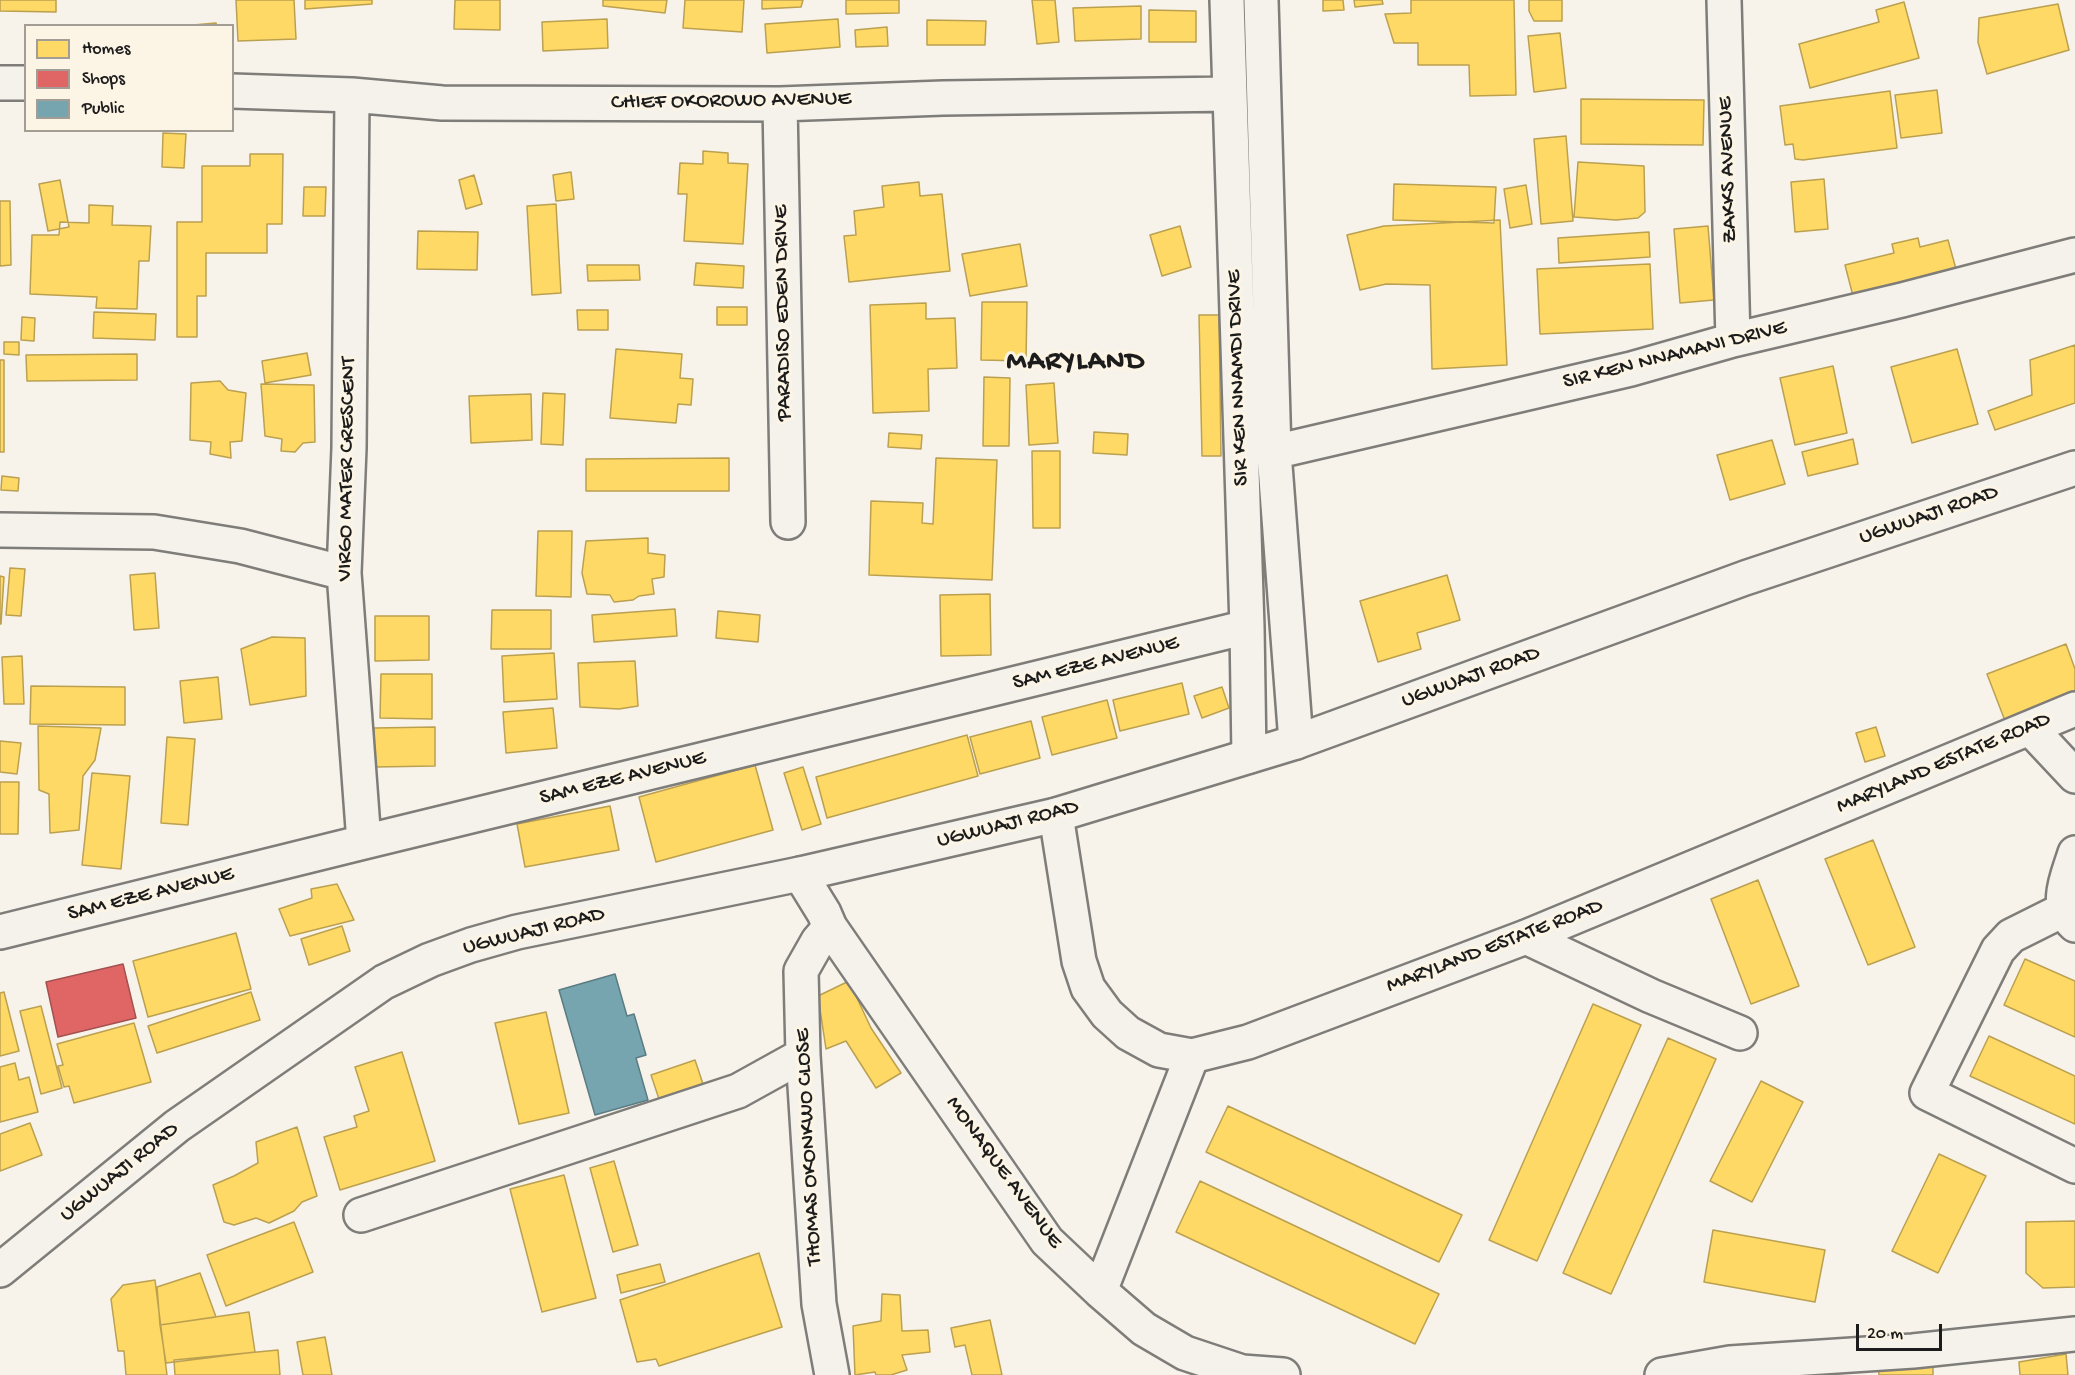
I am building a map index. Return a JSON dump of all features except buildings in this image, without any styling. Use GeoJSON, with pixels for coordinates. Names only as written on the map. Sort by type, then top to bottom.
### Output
{"type":"FeatureCollection","features":[{"type":"Feature","properties":{"kind":"street","name":"SIR KEN NNAMDI DRIVE"},"geometry":{"type":"LineString","coordinates":[[1227,0],[1249,756]]}},
{"type":"Feature","properties":{"kind":"street","name":"SIR KEN NNAMDI DRIVE"},"geometry":{"type":"LineString","coordinates":[[1261,0],[1274,452],[1296,742]]}},
{"type":"Feature","properties":{"kind":"street","name":"ZAKKS AVENUE"},"geometry":{"type":"LineString","coordinates":[[1724,0],[1733,340]]}},
{"type":"Feature","properties":{"kind":"street"},"geometry":{"type":"LineString","coordinates":[[0,83],[24,83]]}},
{"type":"Feature","properties":{"kind":"street","name":"CHIEF OKOROWO AVENUE"},"geometry":{"type":"LineString","coordinates":[[234,91],[352,95],[442,103],[780,104],[943,98],[1230,94]]}},
{"type":"Feature","properties":{"kind":"street","name":"VIRGO MATER CRESCENT"},"geometry":{"type":"LineString","coordinates":[[352,95],[349,448],[344,573],[364,842]]}},
{"type":"Feature","properties":{"kind":"street","name":"PARADISO EDEN DRIVE"},"geometry":{"type":"LineString","coordinates":[[780,104],[788,522]]}},
{"type":"Feature","properties":{"kind":"street","name":"SIR KEN NNAMANI DRIVE"},"geometry":{"type":"LineString","coordinates":[[1274,452],[1631,369],[1733,340],[1902,300],[2075,255]]}},
{"type":"Feature","properties":{"kind":"street","name":"UGWUAJI ROAD"},"geometry":{"type":"LineString","coordinates":[[0,1270],[177,1126],[384,982],[430,960],[517,932],[800,874],[1056,815],[1296,742],[1745,578],[2075,468]]}},
{"type":"Feature","properties":{"kind":"street"},"geometry":{"type":"LineString","coordinates":[[0,530],[153,532],[240,546],[344,573]]}},
{"type":"Feature","properties":{"kind":"street","name":"SAM EZE AVENUE"},"geometry":{"type":"LineString","coordinates":[[0,932],[1247,627]]}},
{"type":"Feature","properties":{"kind":"street","name":"MARYLAND ESTATE ROAD"},"geometry":{"type":"LineString","coordinates":[[1056,815],[1079,961],[1088,988],[1107,1014],[1128,1033],[1159,1050],[1192,1056],[1248,1042],[1526,937],[2075,709]]}},
{"type":"Feature","properties":{"kind":"street"},"geometry":{"type":"LineString","coordinates":[[2030,728],[2075,776]]}},
{"type":"Feature","properties":{"kind":"street"},"geometry":{"type":"LineString","coordinates":[[2075,853],[2062,892],[2062,900],[2070,917],[2011,936],[1998,950],[1927,1093],[2075,1166]]}},
{"type":"Feature","properties":{"kind":"street","name":"MONAQUE AVENUE"},"geometry":{"type":"LineString","coordinates":[[800,874],[830,927],[1047,1241],[1144,1329],[1185,1353],[1242,1374],[1283,1375]]}},
{"type":"Feature","properties":{"kind":"street","name":"THOMAS OKONKWO CLOSE"},"geometry":{"type":"LineString","coordinates":[[830,927],[818,941],[801,971],[803,1055],[819,1304],[832,1375]]}},
{"type":"Feature","properties":{"kind":"street"},"geometry":{"type":"LineString","coordinates":[[1526,937],[1651,996],[1740,1033]]}},
{"type":"Feature","properties":{"kind":"street"},"geometry":{"type":"LineString","coordinates":[[361,1215],[738,1091],[803,1055]]}},
{"type":"Feature","properties":{"kind":"street"},"geometry":{"type":"LineString","coordinates":[[1100,1291],[1192,1056]]}},
{"type":"Feature","properties":{"kind":"street"},"geometry":{"type":"LineString","coordinates":[[1662,1375],[1730,1363],[1913,1352],[2075,1334]]}},
{"type":"Feature","properties":{"kind":"district","name":"MARYLAND"},"geometry":{"type":"Point","coordinates":[1076,364]}}]}
